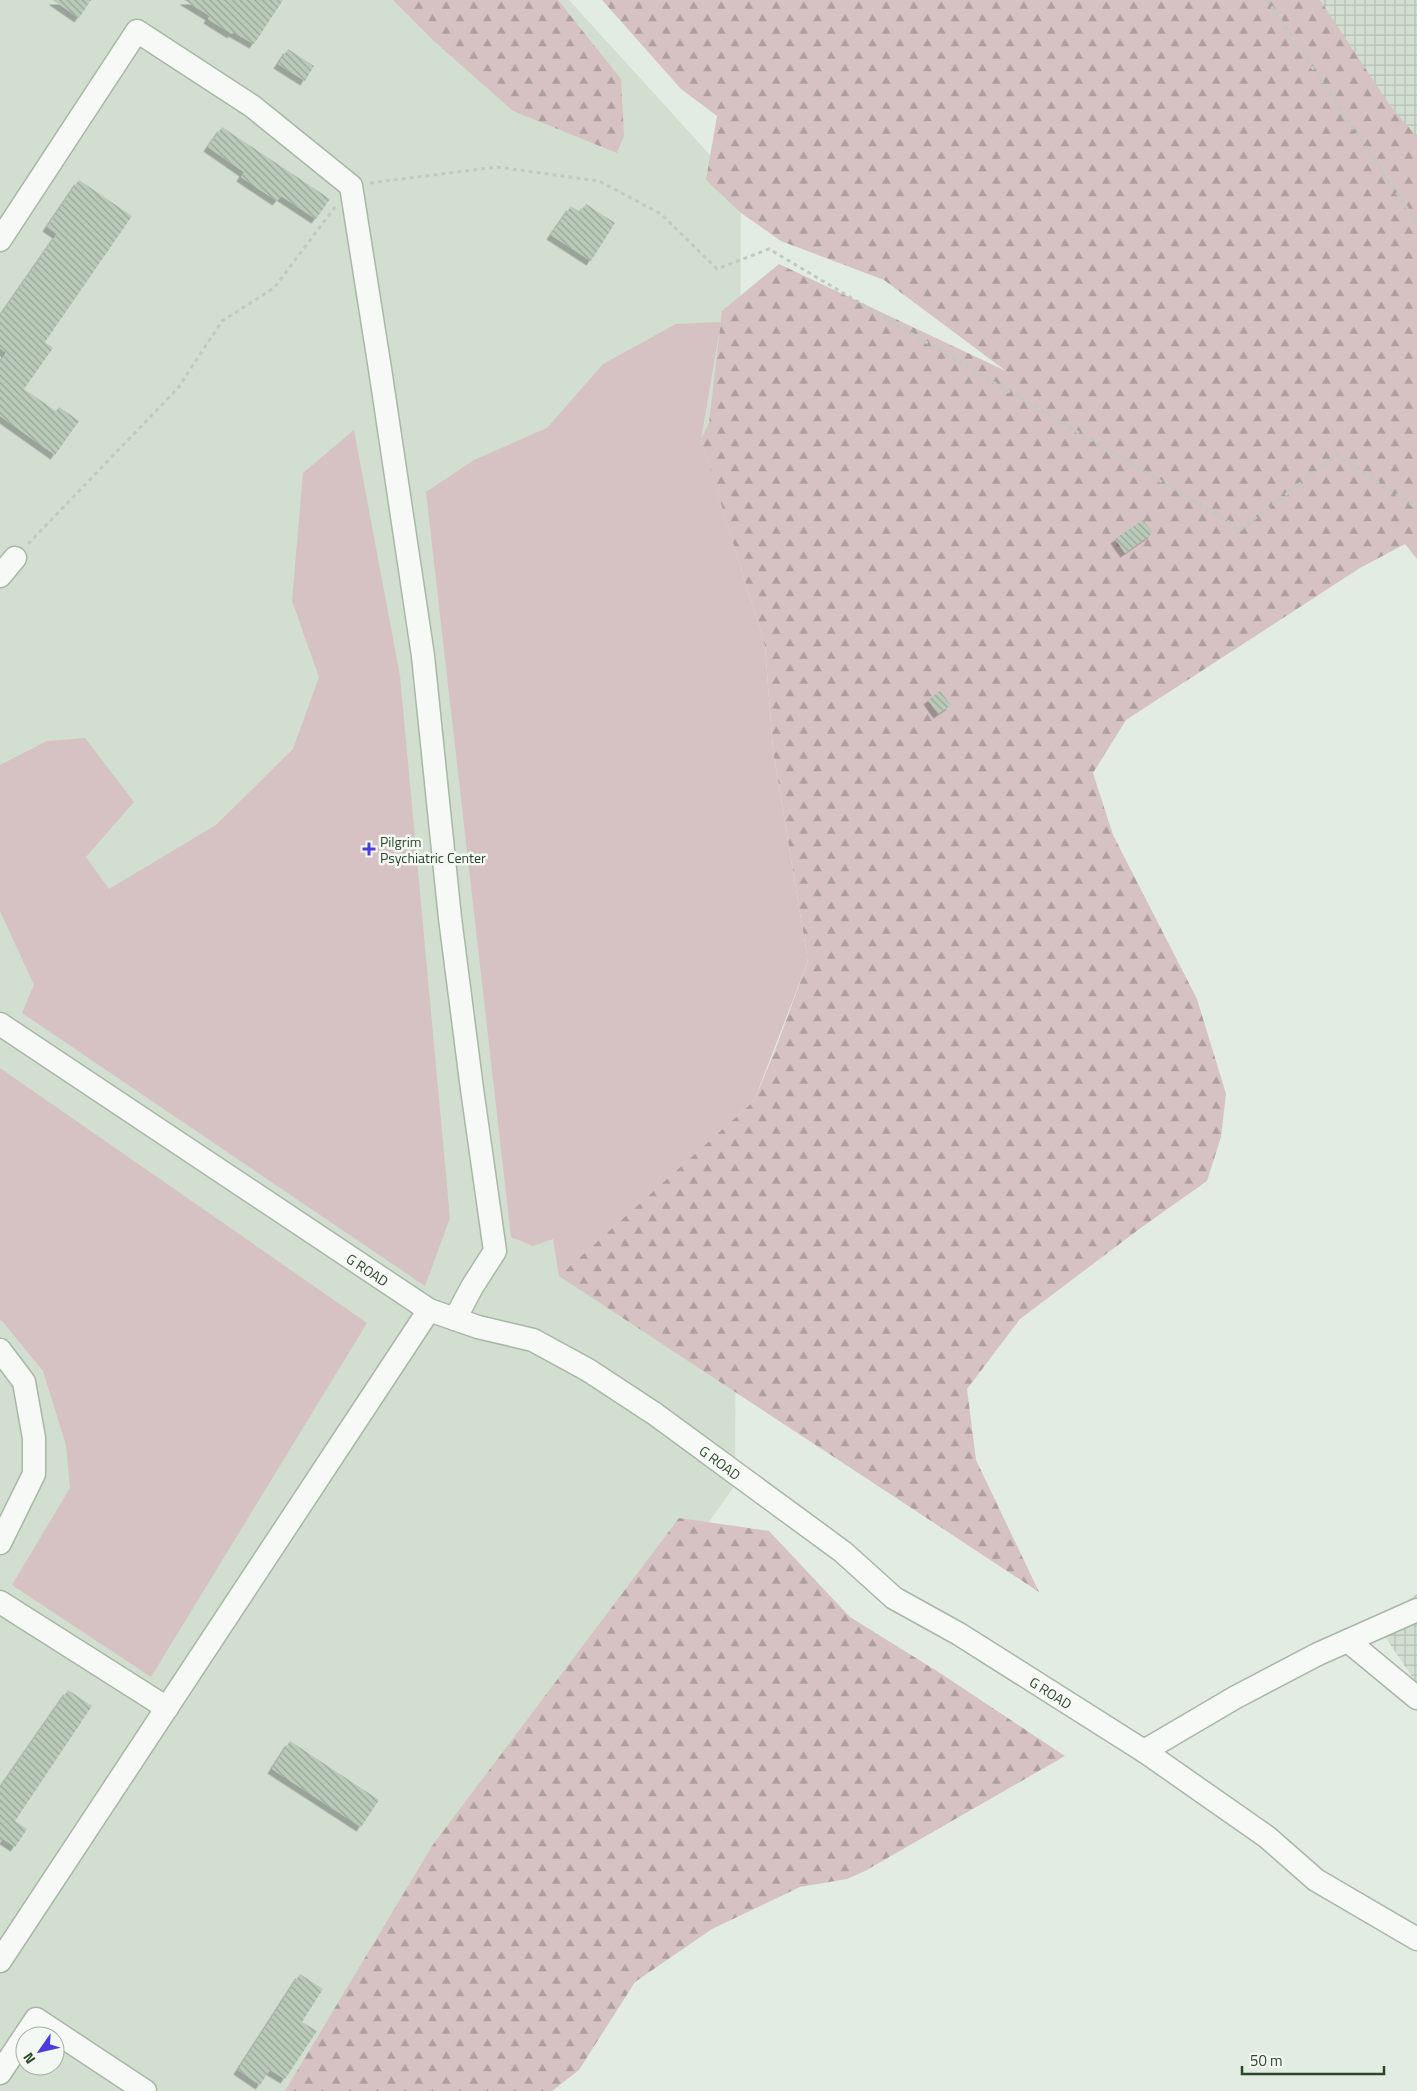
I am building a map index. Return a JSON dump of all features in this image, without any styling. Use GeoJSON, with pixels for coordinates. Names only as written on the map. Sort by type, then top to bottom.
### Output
{"type":"FeatureCollection","features":[{"type":"Feature","properties":{"kind":"street"},"geometry":{"type":"LineString","coordinates":[[0,240],[137,31],[252,106],[350,186],[380,369],[423,656],[450,918],[495,1251],[472,1287],[455,1319]]}},
{"type":"Feature","properties":{"kind":"street"},"geometry":{"type":"LineString","coordinates":[[0,576],[16,558]]}},
{"type":"Feature","properties":{"kind":"street","name":"G ROAD"},"geometry":{"type":"LineString","coordinates":[[0,1024],[429,1310],[478,1327],[533,1340],[588,1370],[656,1414],[843,1552],[894,1598],[959,1634],[1144,1751],[1267,1837],[1316,1880],[1417,1939]]}},
{"type":"Feature","properties":{"kind":"street"},"geometry":{"type":"LineString","coordinates":[[0,1961],[429,1310]]}},
{"type":"Feature","properties":{"kind":"street"},"geometry":{"type":"LineString","coordinates":[[0,1350],[24,1382],[34,1438],[34,1474],[0,1543]]}},
{"type":"Feature","properties":{"kind":"street"},"geometry":{"type":"LineString","coordinates":[[0,1602],[167,1708]]}},
{"type":"Feature","properties":{"kind":"street"},"geometry":{"type":"LineString","coordinates":[[1144,1751],[1236,1697],[1348,1641],[1417,1610]]}},
{"type":"Feature","properties":{"kind":"street"},"geometry":{"type":"LineString","coordinates":[[1348,1641],[1417,1698]]}},
{"type":"Feature","properties":{"kind":"street"},"geometry":{"type":"LineString","coordinates":[[0,2072],[36,2019],[145,2091]]}},
{"type":"Feature","properties":{"kind":"path"},"geometry":{"type":"LineString","coordinates":[[1267,0],[1417,223]]}},
{"type":"Feature","properties":{"kind":"path"},"geometry":{"type":"LineString","coordinates":[[16,558],[178,388],[222,322],[274,288],[350,186],[497,167],[599,180],[661,214],[717,269],[769,249],[1241,529],[1337,455],[1417,508]]}},
{"type":"Feature","properties":{"kind":"shaded area","name":"Pilgrim Psychiatric Center"},"geometry":{"type":"Polygon","coordinates":[[[0,0],[569,0],[741,189],[735,1485],[309,2091],[0,2091],[0,0]]]}},
{"type":"Feature","properties":{"kind":"shaded area"},"geometry":{"type":"Polygon","coordinates":[[[1283,0],[1417,0],[1417,196],[1283,0]]]}},
{"type":"Feature","properties":{"kind":"shaded area"},"geometry":{"type":"Polygon","coordinates":[[[1417,1594],[1417,1684],[1375,1622],[1417,1594]]]}},
{"type":"Feature","properties":{"kind":"green space"},"geometry":{"type":"Polygon","coordinates":[[[393,0],[558,0],[621,79],[624,136],[617,153],[513,111],[435,42],[393,0]]]}},
{"type":"Feature","properties":{"kind":"green space"},"geometry":{"type":"Polygon","coordinates":[[[602,0],[1320,0],[1389,104],[1417,137],[1417,559],[1405,544],[1360,568],[1126,720],[1093,773],[1113,835],[1197,999],[1226,1094],[1221,1137],[1207,1181],[1142,1227],[1020,1319],[967,1389],[976,1460],[1039,1592],[559,1276],[754,1101],[808,961],[773,750],[765,646],[701,439],[709,423],[722,311],[779,264],[1006,371],[884,280],[781,241],[741,213],[706,180],[717,116],[681,89],[602,0]]]}},
{"type":"Feature","properties":{"kind":"green space"},"geometry":{"type":"Polygon","coordinates":[[[721,322],[701,439],[765,646],[773,750],[808,961],[754,1101],[559,1276],[553,1239],[533,1246],[511,1237],[426,492],[474,460],[547,428],[603,364],[676,324],[721,322]]]}},
{"type":"Feature","properties":{"kind":"green space"},"geometry":{"type":"Polygon","coordinates":[[[354,430],[400,676],[450,1218],[425,1286],[22,1013],[34,985],[0,911],[0,765],[47,741],[85,738],[134,802],[86,857],[109,889],[216,825],[293,749],[319,677],[292,601],[303,473],[354,430]]]}},
{"type":"Feature","properties":{"kind":"green space"},"geometry":{"type":"Polygon","coordinates":[[[0,1068],[367,1323],[151,1677],[12,1585],[70,1488],[66,1445],[43,1371],[0,1320],[0,1068]]]}},
{"type":"Feature","properties":{"kind":"green space"},"geometry":{"type":"Polygon","coordinates":[[[679,1518],[769,1531],[850,1617],[940,1673],[1065,1756],[865,1871],[847,1879],[800,1887],[712,1929],[635,1982],[579,2070],[552,2091],[285,2091],[432,1846],[679,1518]]]}},
{"type":"Feature","properties":{"kind":"building"},"geometry":{"type":"Polygon","coordinates":[[[53,0],[91,0],[79,18],[53,0]]]}},
{"type":"Feature","properties":{"kind":"building"},"geometry":{"type":"Polygon","coordinates":[[[184,0],[283,0],[254,44],[233,32],[232,34],[208,19],[210,16],[184,0]]]}},
{"type":"Feature","properties":{"kind":"building"},"geometry":{"type":"Polygon","coordinates":[[[288,49],[314,66],[305,81],[278,64],[288,49]]]}},
{"type":"Feature","properties":{"kind":"building"},"geometry":{"type":"Polygon","coordinates":[[[222,127],[330,199],[316,219],[281,196],[277,201],[241,177],[244,172],[208,147],[222,127]]]}},
{"type":"Feature","properties":{"kind":"building"},"geometry":{"type":"Polygon","coordinates":[[[79,180],[132,216],[45,342],[53,348],[24,389],[56,411],[59,407],[79,421],[55,455],[0,416],[0,362],[6,353],[0,348],[0,316],[57,234],[47,227],[79,180]]]}},
{"type":"Feature","properties":{"kind":"building"},"geometry":{"type":"Polygon","coordinates":[[[586,204],[615,223],[591,261],[551,235],[571,206],[580,212],[586,204]]]}},
{"type":"Feature","properties":{"kind":"building"},"geometry":{"type":"Polygon","coordinates":[[[1143,520],[1153,533],[1125,553],[1115,539],[1143,520]]]}},
{"type":"Feature","properties":{"kind":"building"},"geometry":{"type":"Polygon","coordinates":[[[940,691],[951,705],[938,714],[928,700],[940,691]]]}},
{"type":"Feature","properties":{"kind":"building"},"geometry":{"type":"Polygon","coordinates":[[[68,1690],[92,1706],[15,1821],[27,1829],[15,1847],[3,1839],[0,1843],[0,1788],[68,1690]]]}},
{"type":"Feature","properties":{"kind":"building"},"geometry":{"type":"Polygon","coordinates":[[[290,1741],[379,1800],[361,1827],[272,1769],[290,1741]]]}},
{"type":"Feature","properties":{"kind":"building"},"geometry":{"type":"Polygon","coordinates":[[[300,1974],[323,1989],[302,2022],[317,2031],[285,2079],[270,2070],[260,2085],[238,2070],[300,1974]]]}},
{"type":"Feature","properties":{"kind":"place","name":"Pilgrim Psychiatric Center"},"geometry":{"type":"Point","coordinates":[369,849]}}]}
